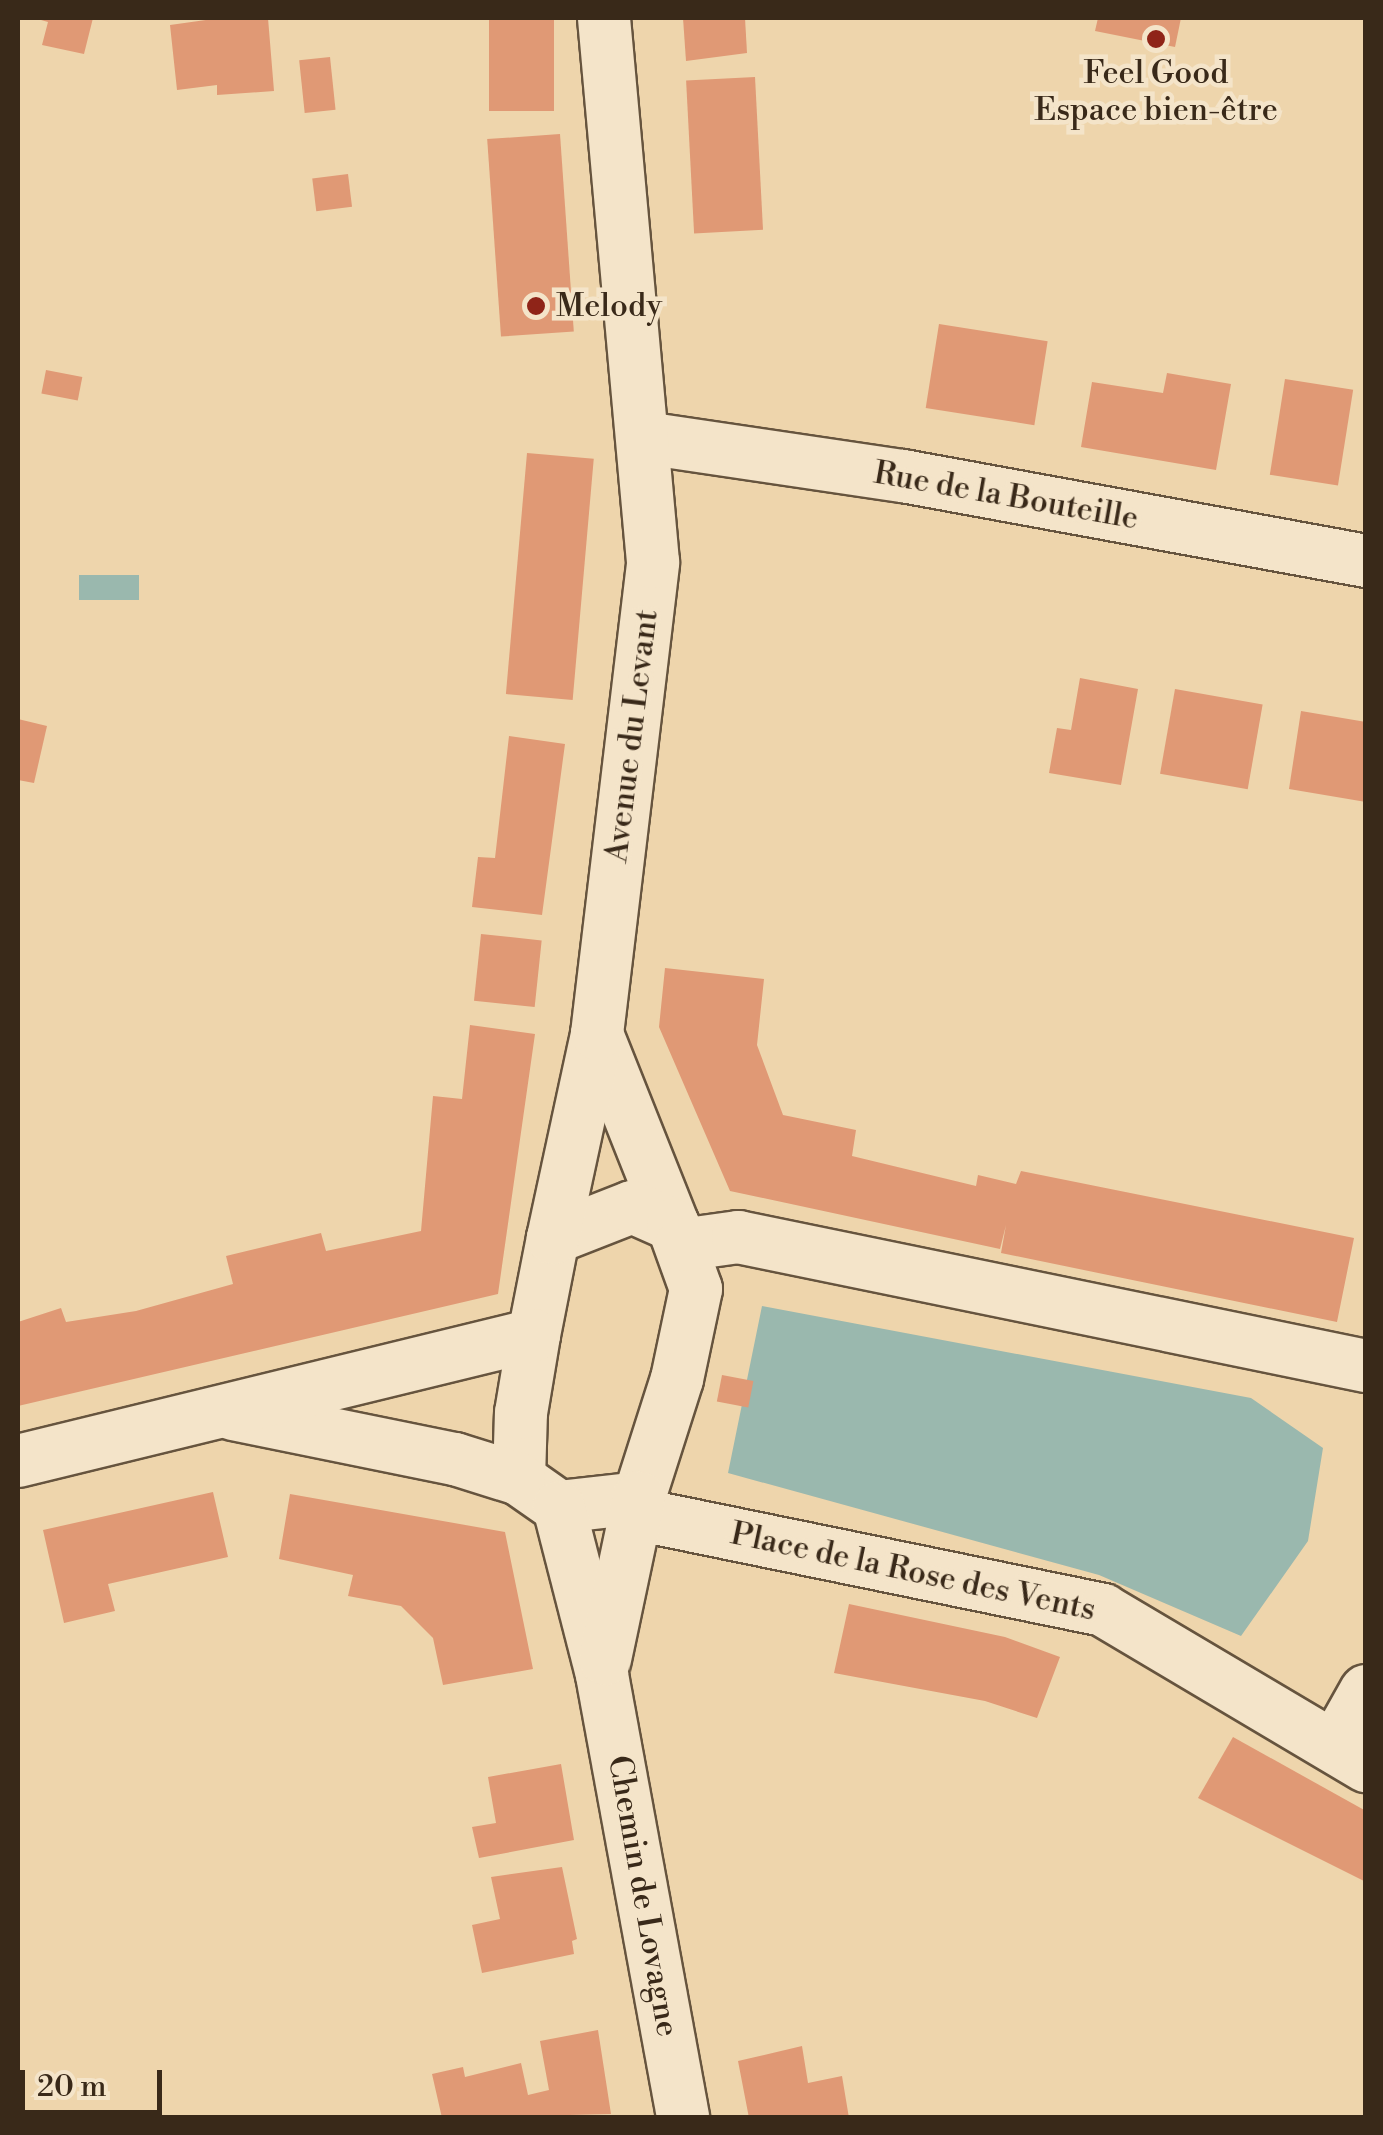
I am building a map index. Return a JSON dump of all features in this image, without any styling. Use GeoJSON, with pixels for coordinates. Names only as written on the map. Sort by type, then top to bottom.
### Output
{"type":"FeatureCollection","features":[{"type":"Feature","properties":{"kind":"street","name":"Avenue du Levant"},"geometry":{"type":"LineString","coordinates":[[534,1335],[597,1034],[653,562],[645,438],[604,18]]}},
{"type":"Feature","properties":{"kind":"street","name":"Rue de la Bouteille"},"geometry":{"type":"LineString","coordinates":[[645,438],[903,476],[1366,561]]}},
{"type":"Feature","properties":{"kind":"street","name":"Avenue du Levant"},"geometry":{"type":"LineString","coordinates":[[597,1034],[696,1289],[677,1379],[638,1506]]}},
{"type":"Feature","properties":{"kind":"street"},"geometry":{"type":"LineString","coordinates":[[553,1238],[632,1207],[677,1235],[738,1238],[1366,1366]]}},
{"type":"Feature","properties":{"kind":"street"},"geometry":{"type":"LineString","coordinates":[[18,1462],[534,1335]]}},
{"type":"Feature","properties":{"kind":"street","name":"Chemin de Lovagne"},"geometry":{"type":"LineString","coordinates":[[534,1335],[521,1412],[539,1493],[602,1675],[684,2118]]}},
{"type":"Feature","properties":{"kind":"street"},"geometry":{"type":"LineString","coordinates":[[222,1411],[455,1459],[539,1493]]}},
{"type":"Feature","properties":{"kind":"street","name":"Place de la Rose des Vents"},"geometry":{"type":"LineString","coordinates":[[539,1493],[638,1506],[1102,1610],[1350,1756],[1366,1690]]}},
{"type":"Feature","properties":{"kind":"street","name":"Chemin de Lovagne"},"geometry":{"type":"LineString","coordinates":[[602,1675],[638,1506]]}},
{"type":"Feature","properties":{"kind":"water"},"geometry":{"type":"Polygon","coordinates":[[[79,575],[139,575],[139,600],[79,600],[79,575]]]}},
{"type":"Feature","properties":{"kind":"water"},"geometry":{"type":"Polygon","coordinates":[[[762,1306],[1251,1398],[1323,1448],[1308,1541],[1241,1636],[1099,1575],[728,1473],[762,1306]]]}},
{"type":"Feature","properties":{"kind":"building"},"geometry":{"type":"Polygon","coordinates":[[[34,18],[93,18],[84,54],[42,45],[48,22],[34,18]]]}},
{"type":"Feature","properties":{"kind":"building"},"geometry":{"type":"Polygon","coordinates":[[[220,18],[268,18],[274,91],[217,95],[217,85],[177,90],[170,25],[220,18]]]}},
{"type":"Feature","properties":{"kind":"building"},"geometry":{"type":"Polygon","coordinates":[[[489,18],[554,18],[554,111],[489,111],[489,18]]]}},
{"type":"Feature","properties":{"kind":"building"},"geometry":{"type":"Polygon","coordinates":[[[683,18],[745,18],[747,53],[686,61],[683,18]]]}},
{"type":"Feature","properties":{"kind":"building","name":"Feel Good Espace bien-être"},"geometry":{"type":"Polygon","coordinates":[[[1098,18],[1181,18],[1175,47],[1095,31],[1098,18]]]}},
{"type":"Feature","properties":{"kind":"building"},"geometry":{"type":"Polygon","coordinates":[[[330,57],[336,110],[305,113],[299,60],[330,57]]]}},
{"type":"Feature","properties":{"kind":"building"},"geometry":{"type":"Polygon","coordinates":[[[755,77],[763,230],[694,233],[686,81],[755,77]]]}},
{"type":"Feature","properties":{"kind":"building"},"geometry":{"type":"Polygon","coordinates":[[[560,134],[574,332],[501,337],[487,139],[560,134]]]}},
{"type":"Feature","properties":{"kind":"building"},"geometry":{"type":"Polygon","coordinates":[[[348,174],[352,207],[316,211],[312,178],[348,174]]]}},
{"type":"Feature","properties":{"kind":"building"},"geometry":{"type":"Polygon","coordinates":[[[939,324],[1048,341],[1034,425],[926,408],[939,324]]]}},
{"type":"Feature","properties":{"kind":"building"},"geometry":{"type":"Polygon","coordinates":[[[46,370],[82,377],[78,401],[41,394],[46,370]]]}},
{"type":"Feature","properties":{"kind":"building"},"geometry":{"type":"Polygon","coordinates":[[[1167,373],[1231,384],[1216,470],[1081,447],[1092,382],[1163,393],[1167,373]]]}},
{"type":"Feature","properties":{"kind":"building"},"geometry":{"type":"Polygon","coordinates":[[[1285,379],[1353,390],[1338,486],[1270,475],[1285,379]]]}},
{"type":"Feature","properties":{"kind":"building"},"geometry":{"type":"Polygon","coordinates":[[[527,453],[594,459],[573,700],[506,694],[527,453]]]}},
{"type":"Feature","properties":{"kind":"building"},"geometry":{"type":"Polygon","coordinates":[[[1080,678],[1138,689],[1121,785],[1049,773],[1057,728],[1071,730],[1080,678]]]}},
{"type":"Feature","properties":{"kind":"building"},"geometry":{"type":"Polygon","coordinates":[[[1175,689],[1263,704],[1248,789],[1160,774],[1175,689]]]}},
{"type":"Feature","properties":{"kind":"building"},"geometry":{"type":"Polygon","coordinates":[[[1301,711],[1366,722],[1366,802],[1289,789],[1301,711]]]}},
{"type":"Feature","properties":{"kind":"building"},"geometry":{"type":"Polygon","coordinates":[[[18,719],[47,726],[34,783],[18,780],[18,719]]]}},
{"type":"Feature","properties":{"kind":"building"},"geometry":{"type":"Polygon","coordinates":[[[509,736],[565,744],[542,915],[472,907],[478,857],[495,858],[509,736]]]}},
{"type":"Feature","properties":{"kind":"building"},"geometry":{"type":"Polygon","coordinates":[[[481,934],[542,940],[535,1007],[474,1001],[481,934]]]}},
{"type":"Feature","properties":{"kind":"building"},"geometry":{"type":"Polygon","coordinates":[[[665,968],[764,979],[757,1045],[783,1115],[856,1130],[852,1156],[976,1186],[978,1175],[1016,1184],[1021,1171],[1354,1238],[1337,1322],[1001,1253],[1006,1225],[1000,1249],[730,1191],[659,1027],[665,968]]]}},
{"type":"Feature","properties":{"kind":"building"},"geometry":{"type":"Polygon","coordinates":[[[470,1025],[535,1034],[498,1294],[18,1406],[18,1322],[61,1308],[66,1322],[136,1311],[233,1284],[226,1256],[321,1233],[326,1251],[421,1231],[433,1096],[462,1099],[470,1025]]]}},
{"type":"Feature","properties":{"kind":"building"},"geometry":{"type":"Polygon","coordinates":[[[722,1375],[753,1381],[748,1408],[717,1402],[722,1375]]]}},
{"type":"Feature","properties":{"kind":"building"},"geometry":{"type":"Polygon","coordinates":[[[213,1492],[228,1557],[108,1584],[115,1611],[64,1623],[43,1530],[213,1492]]]}},
{"type":"Feature","properties":{"kind":"building"},"geometry":{"type":"Polygon","coordinates":[[[290,1494],[505,1532],[533,1669],[443,1685],[433,1638],[401,1606],[348,1596],[353,1575],[279,1559],[290,1494]]]}},
{"type":"Feature","properties":{"kind":"building"},"geometry":{"type":"Polygon","coordinates":[[[849,1604],[1005,1637],[1060,1657],[1037,1718],[985,1701],[834,1673],[849,1604]]]}},
{"type":"Feature","properties":{"kind":"building"},"geometry":{"type":"Polygon","coordinates":[[[1233,1737],[1366,1811],[1366,1882],[1198,1798],[1233,1737]]]}},
{"type":"Feature","properties":{"kind":"building"},"geometry":{"type":"Polygon","coordinates":[[[561,1764],[574,1840],[479,1858],[472,1827],[496,1823],[488,1777],[561,1764]]]}},
{"type":"Feature","properties":{"kind":"building"},"geometry":{"type":"Polygon","coordinates":[[[562,1867],[577,1939],[572,1941],[574,1954],[482,1973],[472,1925],[500,1919],[491,1877],[562,1867]]]}},
{"type":"Feature","properties":{"kind":"building"},"geometry":{"type":"Polygon","coordinates":[[[598,2030],[611,2114],[442,2118],[432,2074],[463,2067],[465,2077],[521,2063],[528,2095],[549,2090],[540,2041],[598,2030]]]}},
{"type":"Feature","properties":{"kind":"building"},"geometry":{"type":"Polygon","coordinates":[[[802,2046],[808,2083],[842,2076],[849,2118],[749,2118],[738,2061],[802,2046]]]}},
{"type":"Feature","properties":{"kind":"place","name":"Feel Good Espace bien-être"},"geometry":{"type":"Point","coordinates":[1156,39]}},
{"type":"Feature","properties":{"kind":"place","name":"Melody"},"geometry":{"type":"Point","coordinates":[536,306]}}]}
